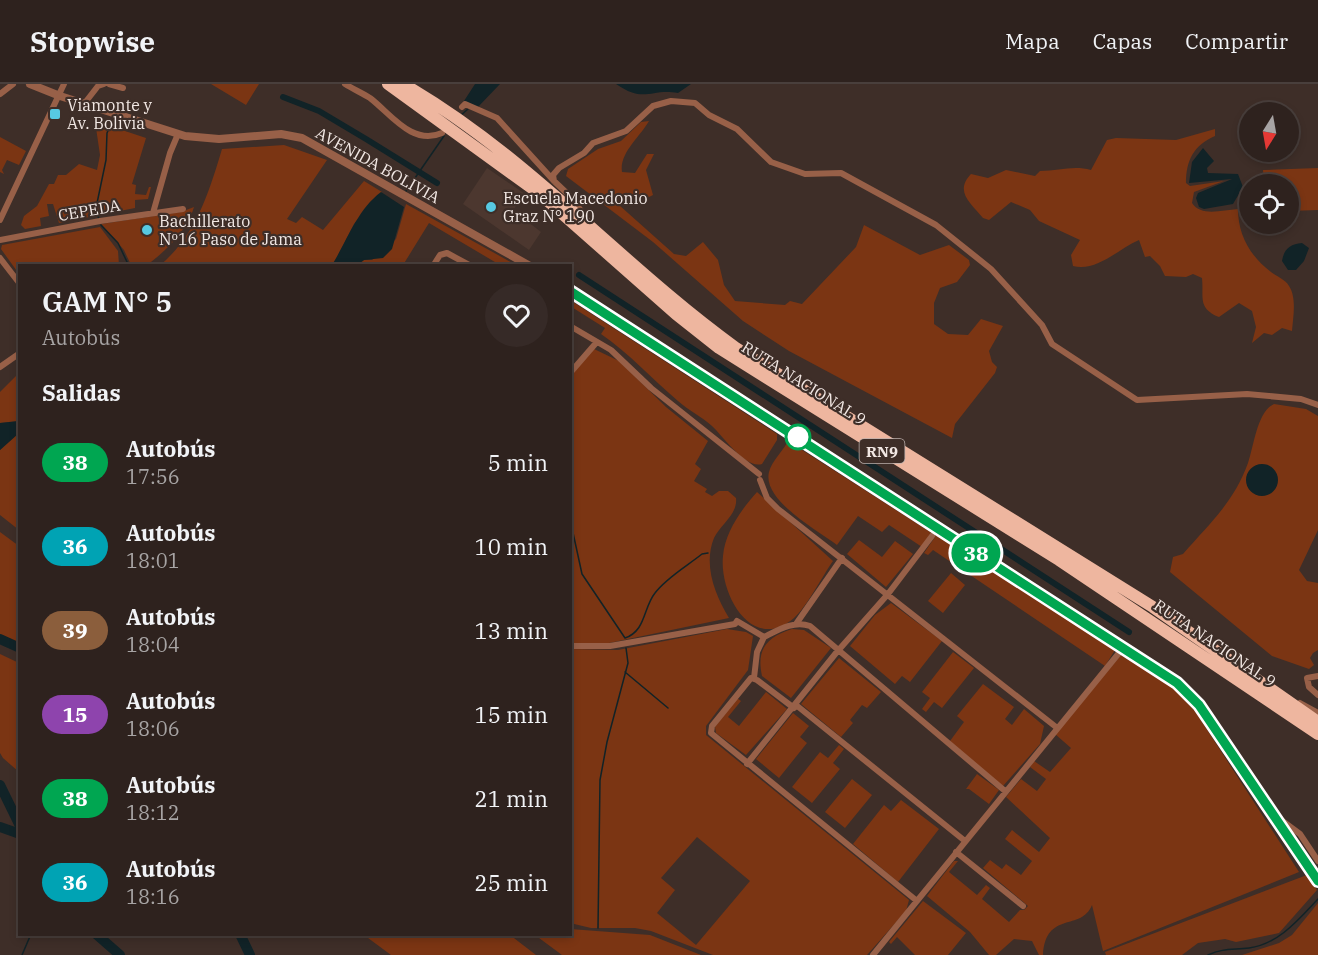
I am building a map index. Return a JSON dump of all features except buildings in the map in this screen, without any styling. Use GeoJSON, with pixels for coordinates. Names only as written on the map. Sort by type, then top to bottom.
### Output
{"type":"FeatureCollection","features":[{"type":"Feature","properties":{"kind":"highway","name":"RUTA NACIONAL 9"},"geometry":{"type":"LineString","coordinates":[[388,84],[433,108]]}},
{"type":"Feature","properties":{"kind":"highway","name":"RUTA NACIONAL 9"},"geometry":{"type":"LineString","coordinates":[[403,84],[588,223],[709,328],[763,366],[1153,607],[1318,722]]}},
{"type":"Feature","properties":{"kind":"highway","name":"RUTA NACIONAL 9"},"geometry":{"type":"LineString","coordinates":[[470,136],[540,194],[676,314],[719,348],[1059,560],[1318,734]]}},
{"type":"Feature","properties":{"kind":"street"},"geometry":{"type":"LineString","coordinates":[[0,94],[13,84]]}},
{"type":"Feature","properties":{"kind":"street","name":"AVENIDA BOLIVIA"},"geometry":{"type":"LineString","coordinates":[[30,84],[178,134],[208,140],[257,134],[289,135],[313,144],[526,264]]}},
{"type":"Feature","properties":{"kind":"street"},"geometry":{"type":"LineString","coordinates":[[0,220],[64,84]]}},
{"type":"Feature","properties":{"kind":"street"},"geometry":{"type":"LineString","coordinates":[[84,104],[98,86],[104,84]]}},
{"type":"Feature","properties":{"kind":"street"},"geometry":{"type":"LineString","coordinates":[[109,84],[123,88]]}},
{"type":"Feature","properties":{"kind":"street"},"geometry":{"type":"LineString","coordinates":[[345,84],[369,98],[406,129],[421,137],[442,134]]}},
{"type":"Feature","properties":{"kind":"street"},"geometry":{"type":"LineString","coordinates":[[554,181],[553,175],[559,168],[584,153],[593,143],[626,130],[653,106],[671,101],[695,103],[709,115],[737,129],[771,162],[805,174],[841,172],[936,225],[992,269],[1023,307],[1042,325],[1053,344],[1137,400],[1162,401],[1247,394],[1301,399],[1318,405]]}},
{"type":"Feature","properties":{"kind":"street"},"geometry":{"type":"LineString","coordinates":[[462,107],[465,104],[497,118],[573,199],[588,223]]}},
{"type":"Feature","properties":{"kind":"street"},"geometry":{"type":"LineString","coordinates":[[153,213],[170,153],[178,134]]}},
{"type":"Feature","properties":{"kind":"street","name":"CEPEDA"},"geometry":{"type":"LineString","coordinates":[[0,240],[183,208]]}},
{"type":"Feature","properties":{"kind":"street"},"geometry":{"type":"LineString","coordinates":[[434,264],[440,255],[447,253],[467,264]]}},
{"type":"Feature","properties":{"kind":"street"},"geometry":{"type":"LineString","coordinates":[[0,258],[18,281]]}},
{"type":"Feature","properties":{"kind":"street"},"geometry":{"type":"LineString","coordinates":[[572,292],[1170,677],[1199,705],[1315,871],[1318,881]]}},
{"type":"Feature","properties":{"kind":"street"},"geometry":{"type":"LineString","coordinates":[[572,327],[611,350],[651,388],[759,477],[767,498],[778,509],[1056,727]]}},
{"type":"Feature","properties":{"kind":"street"},"geometry":{"type":"LineString","coordinates":[[572,371],[596,343]]}},
{"type":"Feature","properties":{"kind":"street"},"geometry":{"type":"LineString","coordinates":[[0,367],[18,354]]}},
{"type":"Feature","properties":{"kind":"street"},"geometry":{"type":"LineString","coordinates":[[747,764],[839,650],[888,594],[932,536]]}},
{"type":"Feature","properties":{"kind":"street"},"geometry":{"type":"LineString","coordinates":[[796,624],[842,558]]}},
{"type":"Feature","properties":{"kind":"street"},"geometry":{"type":"LineString","coordinates":[[572,646],[610,646],[735,624],[737,621],[764,637]]}},
{"type":"Feature","properties":{"kind":"street"},"geometry":{"type":"LineString","coordinates":[[754,678],[757,652],[764,637],[796,624],[810,626],[1005,791]]}},
{"type":"Feature","properties":{"kind":"street"},"geometry":{"type":"LineString","coordinates":[[873,955],[1056,727],[1119,653]]}},
{"type":"Feature","properties":{"kind":"street"},"geometry":{"type":"LineString","coordinates":[[1318,676],[1307,678],[1309,687],[1318,695]]}},
{"type":"Feature","properties":{"kind":"street"},"geometry":{"type":"LineString","coordinates":[[754,678],[795,706],[965,841]]}},
{"type":"Feature","properties":{"kind":"street"},"geometry":{"type":"LineString","coordinates":[[754,678],[748,680],[712,726],[711,733],[917,901]]}},
{"type":"Feature","properties":{"kind":"street"},"geometry":{"type":"LineString","coordinates":[[1261,681],[1318,713]]}},
{"type":"Feature","properties":{"kind":"street"},"geometry":{"type":"LineString","coordinates":[[1277,817],[1300,834],[1318,861]]}},
{"type":"Feature","properties":{"kind":"street"},"geometry":{"type":"LineString","coordinates":[[956,852],[1023,906]]}},
{"type":"Feature","properties":{"kind":"shaded area"},"geometry":{"type":"Polygon","coordinates":[[[211,84],[259,84],[246,105],[211,84]]]}},
{"type":"Feature","properties":{"kind":"shaded area"},"geometry":{"type":"Polygon","coordinates":[[[475,84],[500,84],[477,108],[464,101],[475,84]]]}},
{"type":"Feature","properties":{"kind":"shaded area"},"geometry":{"type":"Polygon","coordinates":[[[616,84],[691,84],[678,93],[641,94],[626,90],[616,84]]]}},
{"type":"Feature","properties":{"kind":"shaded area"},"geometry":{"type":"Polygon","coordinates":[[[95,121],[146,138],[132,184],[136,185],[135,194],[146,195],[151,187],[148,199],[135,200],[135,208],[59,223],[53,204],[47,204],[49,216],[40,218],[41,226],[25,229],[21,225],[24,216],[37,206],[49,184],[54,184],[58,175],[66,175],[79,164],[97,170],[100,155],[95,121]]]}},
{"type":"Feature","properties":{"kind":"shaded area"},"geometry":{"type":"Polygon","coordinates":[[[649,121],[627,152],[622,172],[635,173],[647,154],[654,154],[646,170],[653,195],[647,198],[640,194],[632,203],[619,205],[674,254],[686,256],[703,242],[718,260],[724,285],[735,301],[785,305],[790,301],[802,304],[856,247],[864,225],[920,255],[949,245],[969,260],[970,265],[957,282],[940,288],[934,303],[934,324],[948,334],[968,335],[981,319],[1003,326],[989,351],[992,362],[997,367],[995,373],[955,424],[952,438],[789,351],[743,321],[653,242],[566,176],[568,169],[598,149],[621,141],[641,122],[649,121]]]}},
{"type":"Feature","properties":{"kind":"shaded area"},"geometry":{"type":"Polygon","coordinates":[[[1215,129],[1215,136],[1202,144],[1193,154],[1188,167],[1186,183],[1190,186],[1224,181],[1194,192],[1192,203],[1206,211],[1238,209],[1239,234],[1242,234],[1251,252],[1273,274],[1288,284],[1293,296],[1292,331],[1282,328],[1272,335],[1264,333],[1252,343],[1256,327],[1252,311],[1239,303],[1219,317],[1212,314],[1204,306],[1202,278],[1193,274],[1186,277],[1165,276],[1160,266],[1150,256],[1145,257],[1139,240],[1099,263],[1082,267],[1073,266],[1071,255],[1080,240],[1039,221],[1030,210],[1011,202],[989,220],[983,218],[969,202],[964,192],[966,180],[971,174],[988,178],[1006,170],[1035,176],[1040,171],[1072,168],[1091,170],[1107,140],[1116,138],[1176,140],[1215,129]]]}},
{"type":"Feature","properties":{"kind":"shaded area"},"geometry":{"type":"Polygon","coordinates":[[[0,137],[26,151],[19,165],[7,160],[2,170],[4,174],[0,172],[0,137]]]}},
{"type":"Feature","properties":{"kind":"shaded area"},"geometry":{"type":"Polygon","coordinates":[[[284,145],[327,160],[287,219],[296,223],[302,217],[323,230],[364,181],[382,192],[354,224],[334,264],[161,264],[183,241],[200,212],[222,149],[284,145]]]}},
{"type":"Feature","properties":{"kind":"shaded area"},"geometry":{"type":"Polygon","coordinates":[[[1203,148],[1214,161],[1207,168],[1208,173],[1238,174],[1239,194],[1233,204],[1204,209],[1199,207],[1196,198],[1198,193],[1232,179],[1189,183],[1192,162],[1203,148]]]}},
{"type":"Feature","properties":{"kind":"shaded area","name":"Escuela Macedonio Graz N° 190"},"geometry":{"type":"Polygon","coordinates":[[[487,168],[525,194],[513,210],[541,232],[529,250],[463,204],[487,168]]]}},
{"type":"Feature","properties":{"kind":"shaded area"},"geometry":{"type":"Polygon","coordinates":[[[1318,168],[1318,210],[1299,211],[1299,174],[1263,174],[1263,170],[1318,168]]]}},
{"type":"Feature","properties":{"kind":"shaded area"},"geometry":{"type":"Polygon","coordinates":[[[381,192],[404,207],[392,249],[383,258],[364,260],[358,264],[333,264],[359,217],[381,192]]]}},
{"type":"Feature","properties":{"kind":"shaded area"},"geometry":{"type":"Polygon","coordinates":[[[406,204],[514,264],[498,264],[429,223],[404,264],[359,264],[364,260],[372,260],[396,239],[406,204]]]}},
{"type":"Feature","properties":{"kind":"shaded area"},"geometry":{"type":"Polygon","coordinates":[[[194,207],[187,224],[175,239],[148,264],[131,264],[124,250],[101,224],[181,212],[194,207]]]}},
{"type":"Feature","properties":{"kind":"shaded area"},"geometry":{"type":"Polygon","coordinates":[[[100,227],[118,251],[119,264],[18,264],[18,273],[1,249],[2,245],[100,227]]]}},
{"type":"Feature","properties":{"kind":"shaded area"},"geometry":{"type":"Polygon","coordinates":[[[1302,243],[1309,248],[1304,261],[1296,270],[1288,270],[1282,261],[1284,253],[1291,246],[1302,243]]]}},
{"type":"Feature","properties":{"kind":"shaded area"},"geometry":{"type":"Polygon","coordinates":[[[572,301],[777,434],[777,440],[762,464],[749,462],[742,457],[712,426],[668,393],[631,358],[601,334],[605,328],[572,307],[572,301]]]}},
{"type":"Feature","properties":{"kind":"shaded area"},"geometry":{"type":"Polygon","coordinates":[[[594,349],[619,361],[666,407],[708,441],[695,464],[701,469],[694,481],[707,489],[705,492],[712,496],[719,491],[728,491],[736,498],[732,514],[714,538],[710,559],[715,590],[729,618],[609,643],[572,643],[572,372],[594,349]]]}},
{"type":"Feature","properties":{"kind":"shaded area"},"geometry":{"type":"Polygon","coordinates":[[[18,374],[18,421],[0,423],[0,392],[18,374]]]}},
{"type":"Feature","properties":{"kind":"shaded area"},"geometry":{"type":"Polygon","coordinates":[[[1274,404],[1306,409],[1318,416],[1318,530],[1299,570],[1307,581],[1318,583],[1318,650],[1310,658],[1314,665],[1309,669],[1272,656],[1170,572],[1173,557],[1183,554],[1220,512],[1236,489],[1248,463],[1260,422],[1268,408],[1274,404]]]}},
{"type":"Feature","properties":{"kind":"shaded area"},"geometry":{"type":"Polygon","coordinates":[[[18,421],[18,434],[0,450],[0,423],[18,421]]]}},
{"type":"Feature","properties":{"kind":"shaded area"},"geometry":{"type":"Polygon","coordinates":[[[18,434],[18,529],[0,515],[0,450],[18,434]]]}},
{"type":"Feature","properties":{"kind":"shaded area"},"geometry":{"type":"Polygon","coordinates":[[[787,443],[802,450],[1115,650],[1105,666],[933,550],[928,555],[924,553],[935,537],[931,534],[922,547],[889,525],[882,532],[858,516],[837,545],[817,531],[782,503],[769,483],[770,468],[787,443]]]}},
{"type":"Feature","properties":{"kind":"shaded area"},"geometry":{"type":"Polygon","coordinates":[[[1262,464],[1273,469],[1278,480],[1273,491],[1262,496],[1251,491],[1246,480],[1251,469],[1262,464]]]}},
{"type":"Feature","properties":{"kind":"shaded area"},"geometry":{"type":"Polygon","coordinates":[[[757,492],[833,561],[794,618],[779,627],[765,629],[752,624],[741,615],[726,587],[723,571],[724,547],[730,530],[757,492]]]}},
{"type":"Feature","properties":{"kind":"shaded area"},"geometry":{"type":"Polygon","coordinates":[[[0,532],[18,545],[18,643],[0,634],[0,532]]]}},
{"type":"Feature","properties":{"kind":"shaded area"},"geometry":{"type":"Polygon","coordinates":[[[859,540],[882,557],[895,541],[913,554],[886,587],[847,554],[859,540]]]}},
{"type":"Feature","properties":{"kind":"shaded area"},"geometry":{"type":"Polygon","coordinates":[[[951,573],[965,585],[943,613],[928,601],[951,573]]]}},
{"type":"Feature","properties":{"kind":"shaded area"},"geometry":{"type":"Polygon","coordinates":[[[891,603],[942,641],[910,682],[902,676],[895,684],[850,646],[875,615],[891,603]]]}},
{"type":"Feature","properties":{"kind":"shaded area"},"geometry":{"type":"Polygon","coordinates":[[[727,629],[746,632],[753,636],[748,670],[706,726],[706,735],[909,900],[906,911],[867,955],[713,955],[651,931],[635,928],[591,928],[572,923],[572,649],[618,650],[727,629]],[[697,837],[661,878],[675,890],[657,913],[696,945],[750,881],[697,837]]]}},
{"type":"Feature","properties":{"kind":"shaded area"},"geometry":{"type":"Polygon","coordinates":[[[792,629],[804,630],[831,648],[791,698],[762,676],[761,658],[765,645],[770,640],[792,629]]]}},
{"type":"Feature","properties":{"kind":"shaded area"},"geometry":{"type":"Polygon","coordinates":[[[953,652],[974,668],[942,708],[934,702],[926,712],[922,709],[930,698],[922,692],[953,652]]]}},
{"type":"Feature","properties":{"kind":"shaded area"},"geometry":{"type":"Polygon","coordinates":[[[0,654],[18,663],[18,771],[0,753],[0,654]]]}},
{"type":"Feature","properties":{"kind":"shaded area"},"geometry":{"type":"Polygon","coordinates":[[[1121,655],[1174,689],[1195,711],[1299,872],[1103,951],[1092,905],[1080,918],[1050,932],[1043,955],[1039,955],[1032,941],[1014,939],[996,955],[989,955],[970,932],[927,896],[954,861],[958,861],[949,872],[977,895],[986,885],[990,888],[982,899],[1009,922],[1020,910],[1028,906],[983,868],[990,860],[1002,869],[1006,864],[1021,875],[1032,861],[1005,839],[1012,830],[1039,852],[1050,838],[1006,797],[1021,779],[1037,791],[1046,779],[1030,767],[1034,761],[1050,772],[1071,748],[1055,734],[1121,655]]]}},
{"type":"Feature","properties":{"kind":"shaded area"},"geometry":{"type":"Polygon","coordinates":[[[839,658],[881,692],[867,708],[862,705],[850,720],[853,723],[841,737],[801,704],[839,658]]]}},
{"type":"Feature","properties":{"kind":"shaded area"},"geometry":{"type":"Polygon","coordinates":[[[983,684],[1014,707],[1005,719],[1012,725],[1024,709],[1044,726],[1040,744],[1003,786],[974,765],[950,741],[964,722],[957,716],[983,684]]]}},
{"type":"Feature","properties":{"kind":"shaded area"},"geometry":{"type":"Polygon","coordinates":[[[766,692],[787,709],[746,755],[716,733],[715,727],[737,698],[741,701],[728,717],[739,726],[766,692]]]}},
{"type":"Feature","properties":{"kind":"shaded area"},"geometry":{"type":"Polygon","coordinates":[[[793,713],[809,726],[800,737],[807,743],[779,778],[756,759],[793,713]]]}},
{"type":"Feature","properties":{"kind":"shaded area"},"geometry":{"type":"Polygon","coordinates":[[[839,745],[844,749],[833,763],[840,769],[812,803],[792,787],[820,752],[828,758],[839,745]]]}},
{"type":"Feature","properties":{"kind":"shaded area"},"geometry":{"type":"Polygon","coordinates":[[[977,774],[999,790],[989,804],[966,789],[977,774]]]}},
{"type":"Feature","properties":{"kind":"shaded area"},"geometry":{"type":"Polygon","coordinates":[[[852,779],[872,795],[845,828],[825,812],[852,779]]]}},
{"type":"Feature","properties":{"kind":"shaded area"},"geometry":{"type":"Polygon","coordinates":[[[901,800],[939,829],[898,882],[853,844],[884,805],[891,811],[901,800]]]}},
{"type":"Feature","properties":{"kind":"shaded area"},"geometry":{"type":"Polygon","coordinates":[[[1307,875],[1317,890],[1279,933],[1236,942],[1225,939],[1198,943],[1182,955],[1106,955],[1105,952],[1307,875]]]}},
{"type":"Feature","properties":{"kind":"shaded area"},"geometry":{"type":"Polygon","coordinates":[[[923,901],[966,933],[948,955],[915,955],[897,937],[891,944],[889,942],[923,901]]]}},
{"type":"Feature","properties":{"kind":"shaded area"},"geometry":{"type":"Polygon","coordinates":[[[1318,903],[1318,955],[1242,955],[1279,943],[1292,935],[1318,903]]]}},
{"type":"Feature","properties":{"kind":"shaded area"},"geometry":{"type":"Polygon","coordinates":[[[572,929],[650,935],[701,955],[562,955],[536,936],[572,936],[572,929]]]}},
{"type":"Feature","properties":{"kind":"shaded area"},"geometry":{"type":"Polygon","coordinates":[[[365,936],[511,936],[536,955],[391,955],[365,936]]]}},
{"type":"Feature","properties":{"kind":"waterway"},"geometry":{"type":"LineString","coordinates":[[283,97],[319,111],[366,139]]}},
{"type":"Feature","properties":{"kind":"waterway"},"geometry":{"type":"LineString","coordinates":[[116,110],[119,102]]}},
{"type":"Feature","properties":{"kind":"waterway"},"geometry":{"type":"LineString","coordinates":[[460,116],[468,109]]}},
{"type":"Feature","properties":{"kind":"waterway"},"geometry":{"type":"LineString","coordinates":[[99,220],[96,208],[106,160],[107,133],[114,117]]}},
{"type":"Feature","properties":{"kind":"waterway"},"geometry":{"type":"LineString","coordinates":[[406,191],[444,136]]}},
{"type":"Feature","properties":{"kind":"waterway"},"geometry":{"type":"LineString","coordinates":[[366,139],[437,183]]}},
{"type":"Feature","properties":{"kind":"waterway"},"geometry":{"type":"LineString","coordinates":[[101,225],[118,243],[128,264]]}},
{"type":"Feature","properties":{"kind":"waterway"},"geometry":{"type":"LineString","coordinates":[[579,275],[1129,632]]}},
{"type":"Feature","properties":{"kind":"waterway"},"geometry":{"type":"LineString","coordinates":[[572,528],[582,574],[625,638],[632,635],[641,625],[651,599],[660,588],[702,554],[708,553]]}},
{"type":"Feature","properties":{"kind":"waterway"},"geometry":{"type":"LineString","coordinates":[[0,639],[18,647]]}},
{"type":"Feature","properties":{"kind":"waterway"},"geometry":{"type":"LineString","coordinates":[[598,928],[600,780],[607,742],[628,663],[626,648]]}},
{"type":"Feature","properties":{"kind":"waterway"},"geometry":{"type":"LineString","coordinates":[[625,672],[668,708]]}},
{"type":"Feature","properties":{"kind":"waterway"},"geometry":{"type":"LineString","coordinates":[[0,785],[18,822]]}},
{"type":"Feature","properties":{"kind":"waterway"},"geometry":{"type":"LineString","coordinates":[[0,827],[18,833]]}},
{"type":"Feature","properties":{"kind":"waterway"},"geometry":{"type":"LineString","coordinates":[[1208,955],[1223,950],[1260,946],[1270,941],[1288,930],[1318,899]]}},
{"type":"Feature","properties":{"kind":"waterway"},"geometry":{"type":"LineString","coordinates":[[22,955],[30,936]]}},
{"type":"Feature","properties":{"kind":"waterway"},"geometry":{"type":"LineString","coordinates":[[98,936],[120,955]]}},
{"type":"Feature","properties":{"kind":"waterway"},"geometry":{"type":"LineString","coordinates":[[241,936],[250,955]]}},
{"type":"Feature","properties":{"kind":"bus line","name":"38"},"geometry":{"type":"LineString","coordinates":[[572,292],[1177,683],[1199,705],[1277,817],[1318,881]]}},
{"type":"Feature","properties":{"kind":"place","name":"Viamonte y Av. Bolivia"},"geometry":{"type":"Point","coordinates":[55,114]}},
{"type":"Feature","properties":{"kind":"place","name":"Escuela Macedonio Graz N° 190"},"geometry":{"type":"Point","coordinates":[491,207]}},
{"type":"Feature","properties":{"kind":"place","name":"Bachillerato Nº16 Paso de Jama"},"geometry":{"type":"Point","coordinates":[147,230]}}]}
